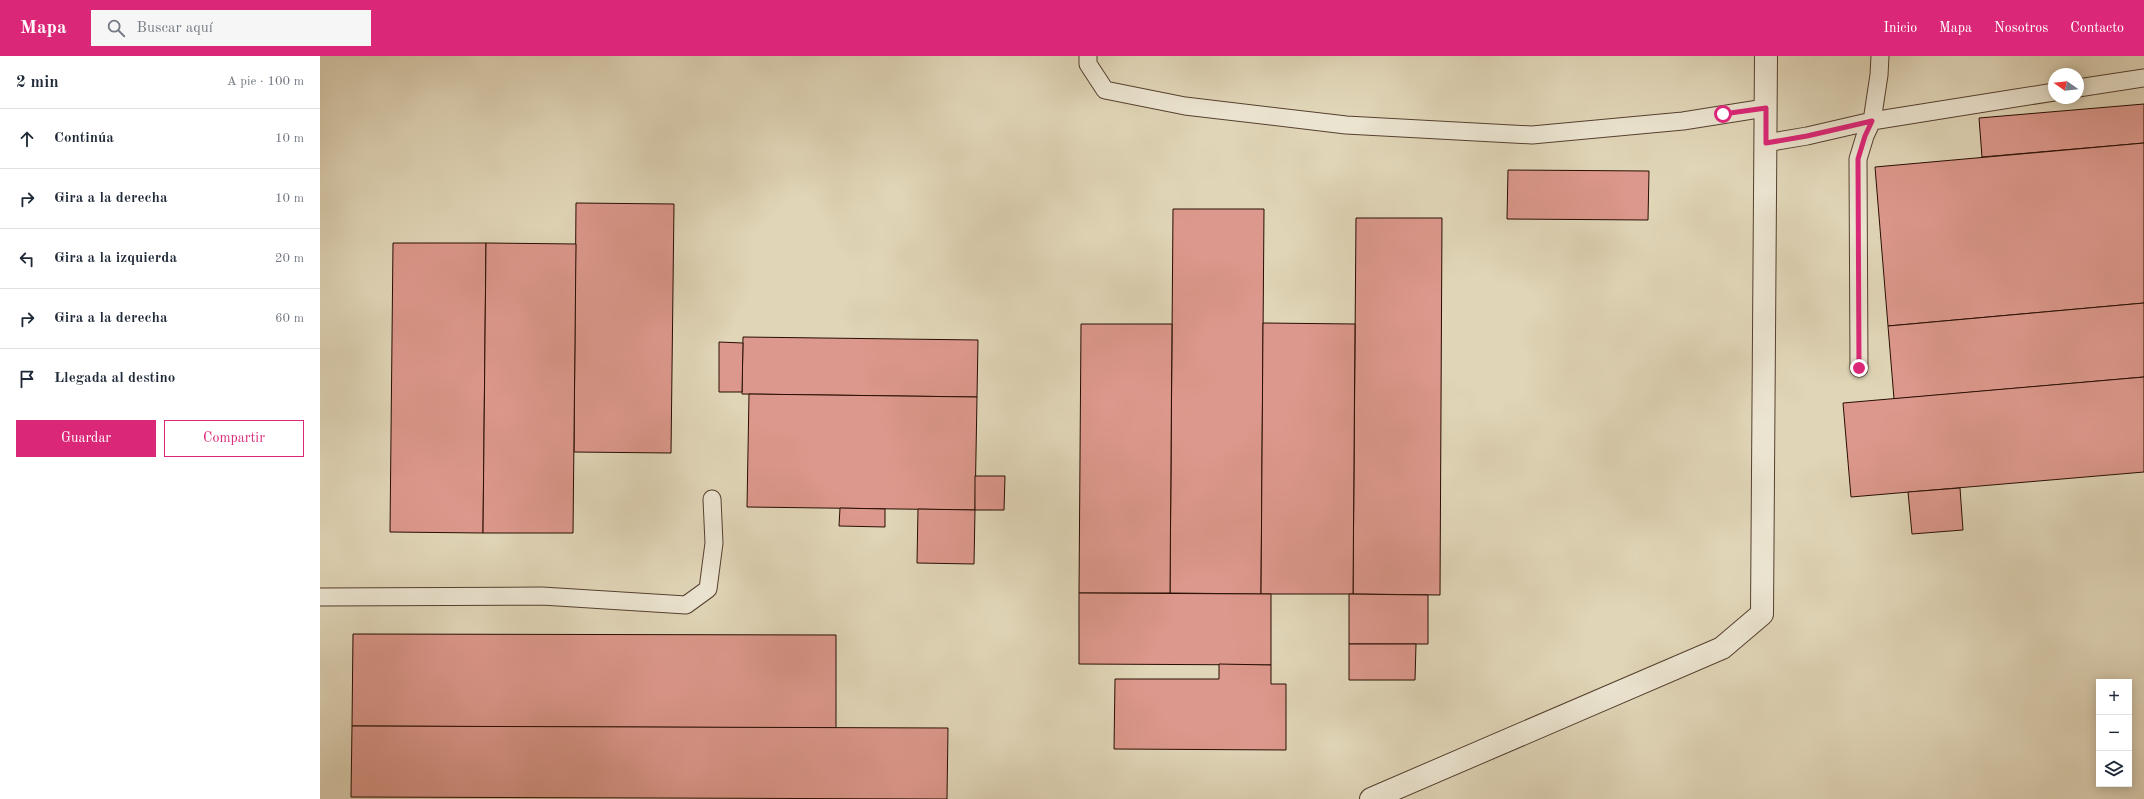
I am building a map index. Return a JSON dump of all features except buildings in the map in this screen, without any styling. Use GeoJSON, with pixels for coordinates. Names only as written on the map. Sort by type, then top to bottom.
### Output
{"type":"FeatureCollection","features":[{"type":"Feature","properties":{"kind":"street"},"geometry":{"type":"LineString","coordinates":[[1371,799],[1722,648],[1762,614],[1766,56]]}},
{"type":"Feature","properties":{"kind":"lane"},"geometry":{"type":"LineString","coordinates":[[1088,56],[1088,64],[1105,90],[1185,106],[1346,125],[1532,135],[1683,121],[1766,108]]}},
{"type":"Feature","properties":{"kind":"lane"},"geometry":{"type":"LineString","coordinates":[[1859,368],[1858,159],[1865,136],[1872,121],[1879,75],[1880,56]]}},
{"type":"Feature","properties":{"kind":"lane"},"geometry":{"type":"LineString","coordinates":[[2084,87],[2144,78]]}},
{"type":"Feature","properties":{"kind":"lane"},"geometry":{"type":"LineString","coordinates":[[1766,143],[1807,136],[1872,121],[2048,93]]}},
{"type":"Feature","properties":{"kind":"lane"},"geometry":{"type":"LineString","coordinates":[[320,597],[542,596],[686,605],[708,589],[714,542],[712,499]]}},
{"type":"Feature","properties":{"kind":"route"},"geometry":{"type":"LineString","coordinates":[[1723,114],[1766,108],[1766,143],[1807,136],[1872,121],[1865,136],[1858,159],[1859,368]]}}]}
